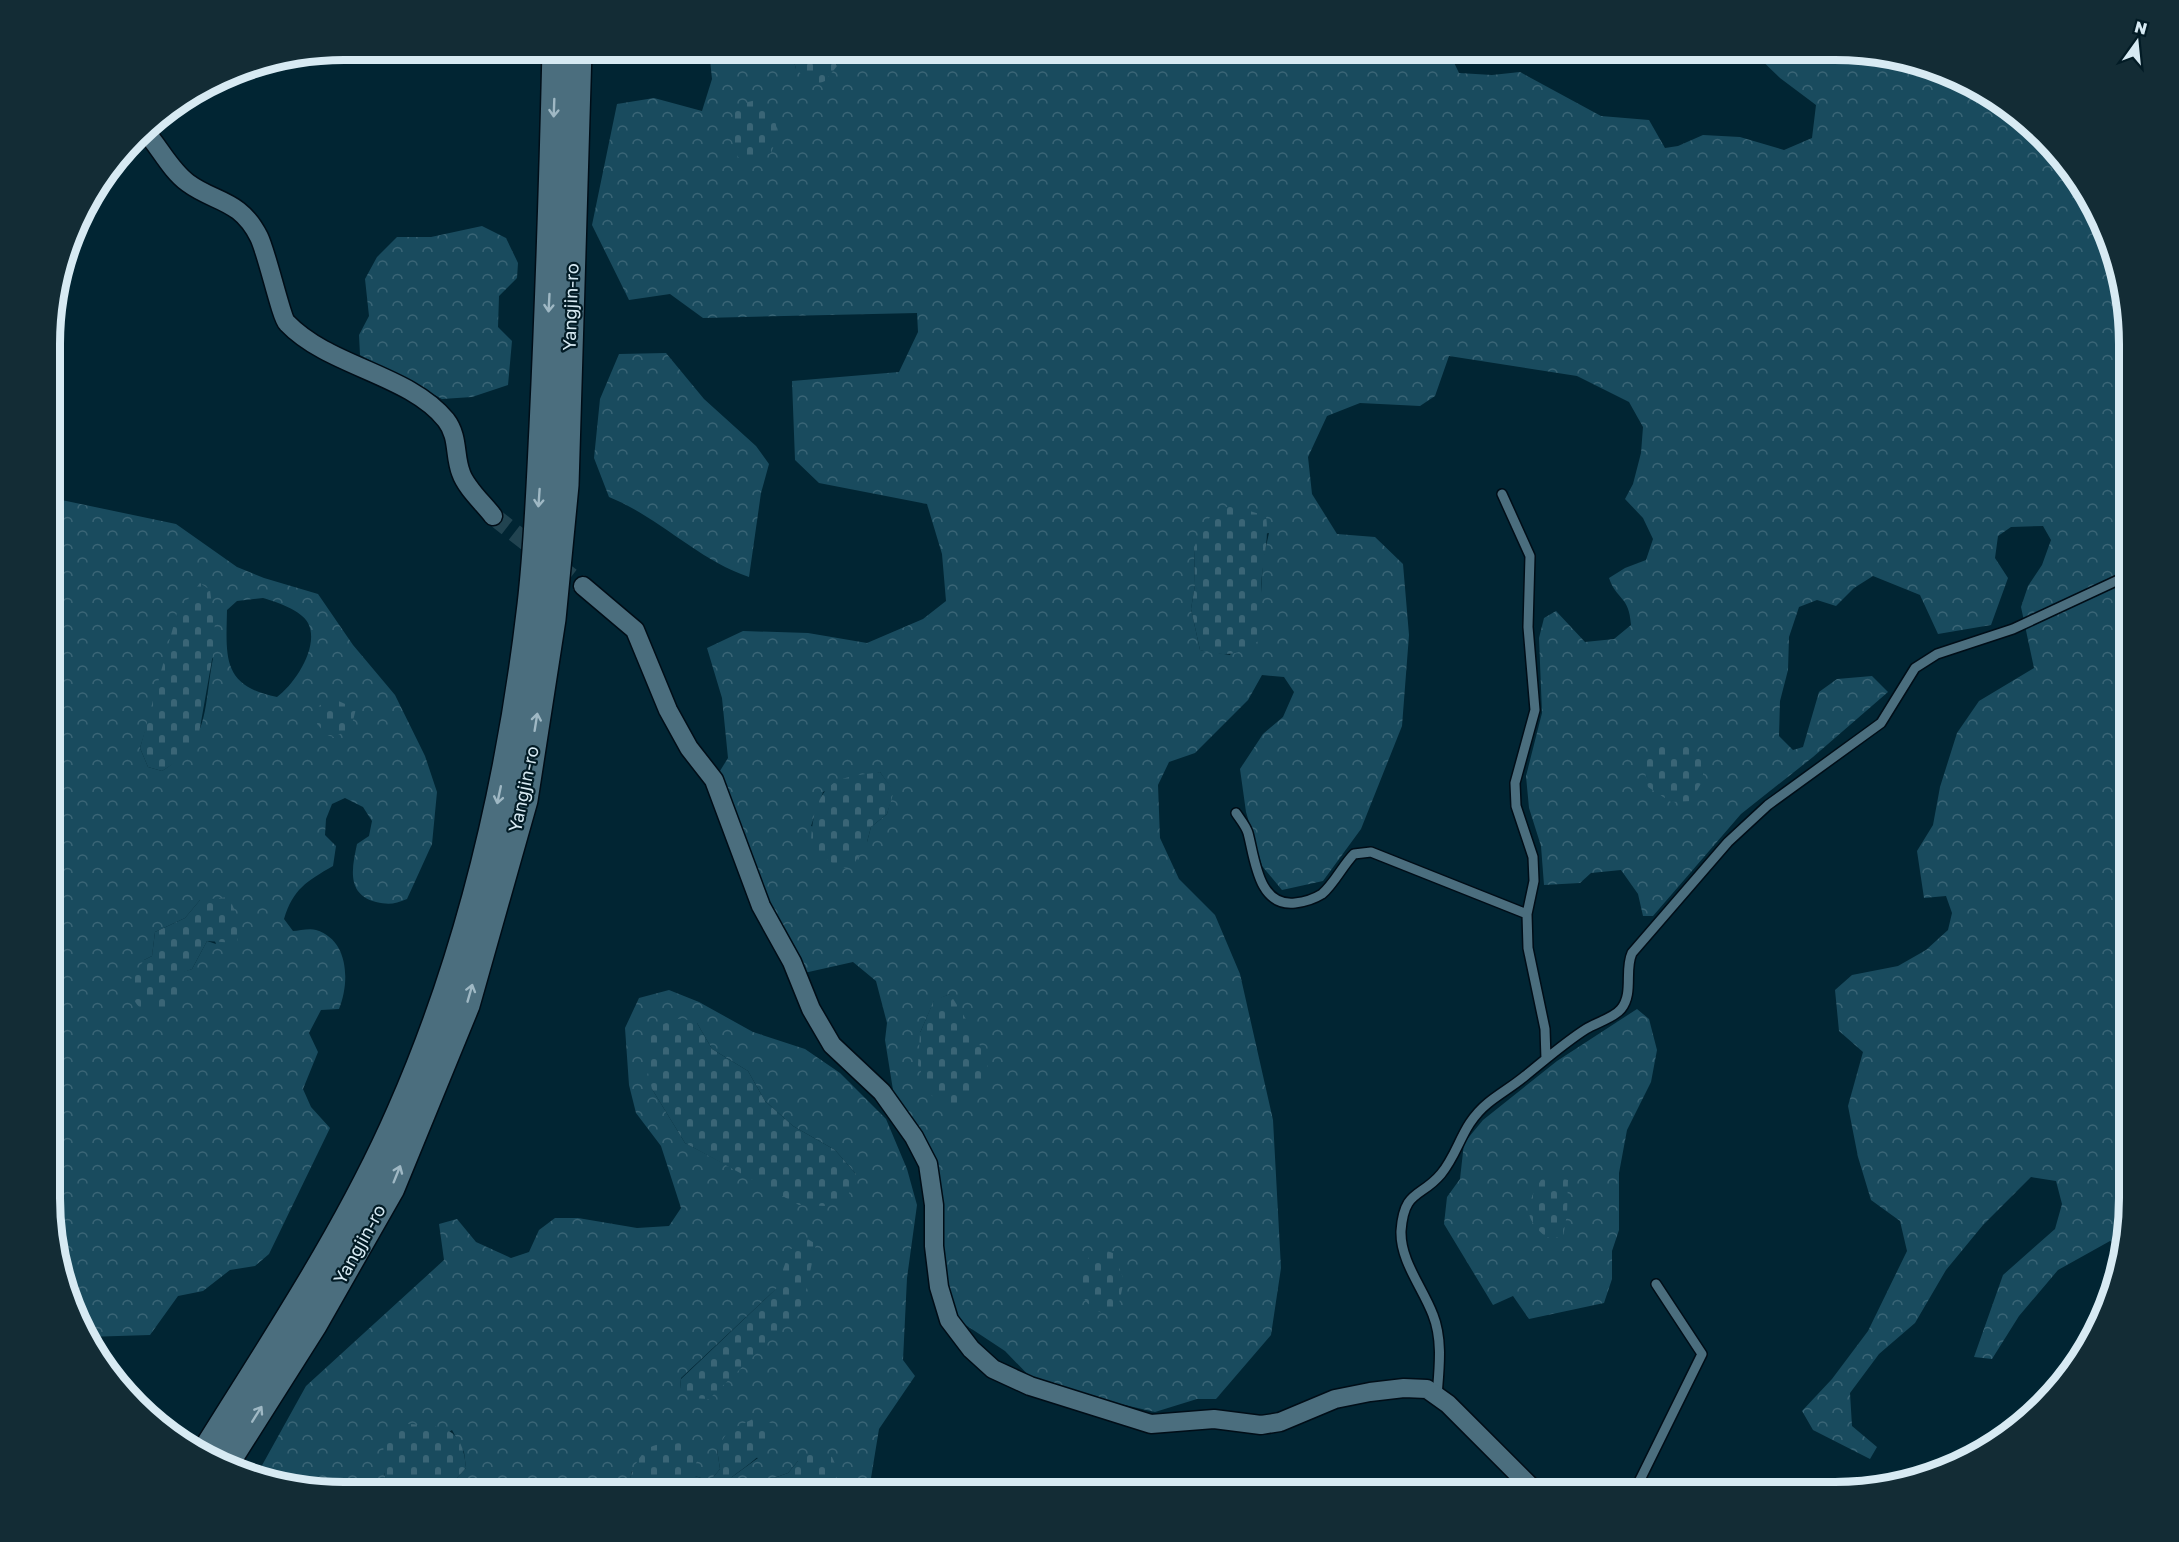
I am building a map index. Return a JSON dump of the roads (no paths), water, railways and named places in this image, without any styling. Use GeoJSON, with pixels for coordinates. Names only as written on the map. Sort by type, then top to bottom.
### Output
{"type":"FeatureCollection","features":[{"type":"Feature","properties":{"kind":"main road","name":"Yangjin-ro"},"geometry":{"type":"LineString","coordinates":[[208,1447],[368,1183],[401,1112],[436,1025],[465,935],[489,845],[512,738],[532,603],[550,290],[556,60]]}},
{"type":"Feature","properties":{"kind":"main road","name":"Yangjin-ro"},"geometry":{"type":"LineString","coordinates":[[229,1457],[313,1325],[391,1188],[466,1005],[524,800],[552,619],[565,485],[578,60]]}},
{"type":"Feature","properties":{"kind":"street"},"geometry":{"type":"LineString","coordinates":[[150,137],[188,183],[232,204],[259,235],[275,280],[285,321],[304,336],[345,360],[416,396],[446,420],[455,435],[461,473],[493,516]]}},
{"type":"Feature","properties":{"kind":"street"},"geometry":{"type":"LineString","coordinates":[[583,586],[635,630],[668,710],[689,748],[714,780],[761,906],[792,962],[811,1009],[832,1045],[882,1092],[914,1137],[927,1164],[934,1205],[934,1246],[939,1287],[949,1320],[970,1349],[993,1369],[1030,1386],[1151,1424],[1214,1419],[1261,1425],[1280,1422],[1335,1399],[1404,1388],[1426,1389],[1448,1404],[1526,1482]]}},
{"type":"Feature","properties":{"kind":"lane"},"geometry":{"type":"LineString","coordinates":[[1502,494],[1530,556],[1528,627],[1535,710],[1515,783],[1516,806],[1533,857],[1534,881],[1527,914],[1528,948],[1545,1029],[1546,1059]]}},
{"type":"Feature","properties":{"kind":"lane"},"geometry":{"type":"LineString","coordinates":[[1437,1396],[1439,1341],[1434,1316],[1408,1263],[1401,1232],[1407,1204],[1418,1191],[1439,1176],[1451,1160],[1463,1131],[1486,1104],[1587,1028],[1621,1010],[1628,995],[1627,963],[1632,953],[1698,876],[1728,842],[1767,805],[1881,723],[1915,668],[1936,654],[2013,629],[2119,580]]}},
{"type":"Feature","properties":{"kind":"lane"},"geometry":{"type":"LineString","coordinates":[[1236,813],[1248,831],[1253,862],[1260,879],[1273,898],[1285,904],[1304,902],[1322,893],[1354,854],[1371,852],[1527,914]]}},
{"type":"Feature","properties":{"kind":"lane"},"geometry":{"type":"LineString","coordinates":[[1639,1482],[1702,1354],[1656,1284]]}},
{"type":"Feature","properties":{"kind":"tunnel"},"geometry":{"type":"LineString","coordinates":[[493,516],[583,586]]}}]}
